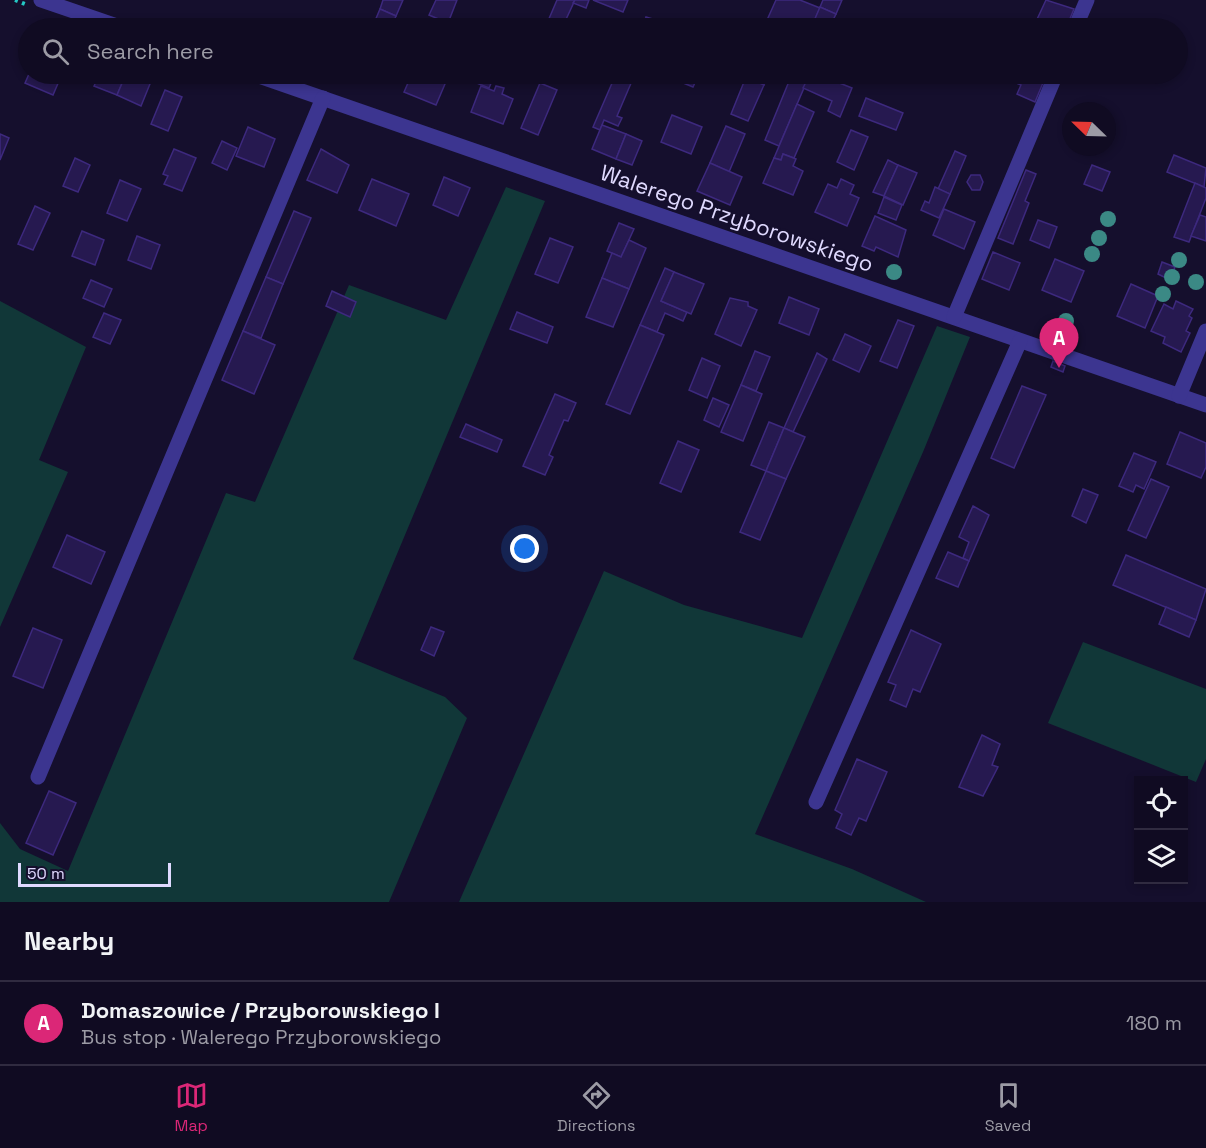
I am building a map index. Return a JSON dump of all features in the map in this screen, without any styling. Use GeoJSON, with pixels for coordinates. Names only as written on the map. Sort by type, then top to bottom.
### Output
{"type":"FeatureCollection","features":[{"type":"Feature","properties":{"kind":"street"},"geometry":{"type":"LineString","coordinates":[[41,0],[94,18]]}},
{"type":"Feature","properties":{"kind":"street"},"geometry":{"type":"LineString","coordinates":[[1079,18],[1087,0]]}},
{"type":"Feature","properties":{"kind":"street","name":"Walerego Przyborowskiego"},"geometry":{"type":"LineString","coordinates":[[282,84],[1206,405]]}},
{"type":"Feature","properties":{"kind":"street"},"geometry":{"type":"LineString","coordinates":[[954,317],[1052,84]]}},
{"type":"Feature","properties":{"kind":"street"},"geometry":{"type":"LineString","coordinates":[[38,777],[323,98]]}},
{"type":"Feature","properties":{"kind":"street"},"geometry":{"type":"LineString","coordinates":[[1179,396],[1206,332]]}},
{"type":"Feature","properties":{"kind":"street"},"geometry":{"type":"LineString","coordinates":[[816,802],[1020,341]]}},
{"type":"Feature","properties":{"kind":"green space"},"geometry":{"type":"Polygon","coordinates":[[[506,187],[545,201],[353,659],[445,697],[467,718],[389,902],[0,902],[0,823],[20,849],[68,871],[226,493],[255,502],[349,285],[446,320],[506,187]]]}},
{"type":"Feature","properties":{"kind":"green space"},"geometry":{"type":"Polygon","coordinates":[[[0,301],[86,347],[39,460],[68,472],[0,627],[0,301]]]}},
{"type":"Feature","properties":{"kind":"green space"},"geometry":{"type":"Polygon","coordinates":[[[937,326],[970,337],[923,452],[755,834],[852,869],[926,902],[459,902],[604,571],[684,605],[802,638],[937,326]]]}},
{"type":"Feature","properties":{"kind":"green space"},"geometry":{"type":"Polygon","coordinates":[[[1083,642],[1206,689],[1206,759],[1196,782],[1188,779],[1188,776],[1181,776],[1048,723],[1083,642]]]}},
{"type":"Feature","properties":{"kind":"building"},"geometry":{"type":"Polygon","coordinates":[[[383,0],[403,0],[396,16],[380,9],[383,0]]]}},
{"type":"Feature","properties":{"kind":"building"},"geometry":{"type":"Polygon","coordinates":[[[436,0],[457,0],[450,18],[436,18],[429,15],[436,0]]]}},
{"type":"Feature","properties":{"kind":"building"},"geometry":{"type":"Polygon","coordinates":[[[557,0],[575,0],[567,18],[549,18],[557,0]]]}},
{"type":"Feature","properties":{"kind":"building"},"geometry":{"type":"Polygon","coordinates":[[[575,0],[589,0],[586,8],[573,3],[575,0]]]}},
{"type":"Feature","properties":{"kind":"building"},"geometry":{"type":"Polygon","coordinates":[[[593,0],[628,0],[623,12],[593,0]]]}},
{"type":"Feature","properties":{"kind":"building"},"geometry":{"type":"Polygon","coordinates":[[[776,0],[800,0],[820,8],[816,18],[768,18],[776,0]]]}},
{"type":"Feature","properties":{"kind":"building"},"geometry":{"type":"Polygon","coordinates":[[[823,0],[842,0],[836,14],[820,7],[823,0]]]}},
{"type":"Feature","properties":{"kind":"building"},"geometry":{"type":"Polygon","coordinates":[[[1046,0],[1074,9],[1070,18],[1038,18],[1046,0]]]}},
{"type":"Feature","properties":{"kind":"building"},"geometry":{"type":"Polygon","coordinates":[[[820,7],[836,14],[834,18],[815,18],[820,7]]]}},
{"type":"Feature","properties":{"kind":"building"},"geometry":{"type":"Polygon","coordinates":[[[380,9],[396,16],[395,18],[376,18],[380,9]]]}},
{"type":"Feature","properties":{"kind":"building"},"geometry":{"type":"Polygon","coordinates":[[[27,84],[58,84],[53,95],[27,84]]]}},
{"type":"Feature","properties":{"kind":"building"},"geometry":{"type":"Polygon","coordinates":[[[95,84],[122,84],[117,95],[94,86],[95,84]]]}},
{"type":"Feature","properties":{"kind":"building"},"geometry":{"type":"Polygon","coordinates":[[[122,84],[150,84],[141,106],[117,95],[122,84]]]}},
{"type":"Feature","properties":{"kind":"building"},"geometry":{"type":"Polygon","coordinates":[[[408,84],[445,84],[436,105],[404,92],[408,84]]]}},
{"type":"Feature","properties":{"kind":"building"},"geometry":{"type":"Polygon","coordinates":[[[479,84],[491,84],[489,88],[479,84]]]}},
{"type":"Feature","properties":{"kind":"building"},"geometry":{"type":"Polygon","coordinates":[[[540,84],[557,90],[538,135],[521,128],[540,84]]]}},
{"type":"Feature","properties":{"kind":"building"},"geometry":{"type":"Polygon","coordinates":[[[612,84],[631,84],[617,116],[622,118],[618,126],[604,120],[600,130],[593,127],[612,84]]]}},
{"type":"Feature","properties":{"kind":"building"},"geometry":{"type":"Polygon","coordinates":[[[743,84],[764,85],[748,121],[731,114],[743,84]]]}},
{"type":"Feature","properties":{"kind":"building"},"geometry":{"type":"Polygon","coordinates":[[[788,84],[806,84],[779,146],[765,140],[788,84]]]}},
{"type":"Feature","properties":{"kind":"building"},"geometry":{"type":"Polygon","coordinates":[[[805,84],[842,84],[852,88],[840,117],[828,111],[832,101],[803,88],[805,84]]]}},
{"type":"Feature","properties":{"kind":"building"},"geometry":{"type":"Polygon","coordinates":[[[1018,84],[1042,84],[1035,102],[1017,94],[1021,85],[1018,84]]]}},
{"type":"Feature","properties":{"kind":"building"},"geometry":{"type":"Polygon","coordinates":[[[481,86],[494,91],[496,86],[504,88],[502,94],[513,99],[503,124],[471,112],[481,86]]]}},
{"type":"Feature","properties":{"kind":"building"},"geometry":{"type":"Polygon","coordinates":[[[165,90],[182,97],[168,131],[151,124],[165,90]]]}},
{"type":"Feature","properties":{"kind":"building"},"geometry":{"type":"Polygon","coordinates":[[[866,98],[903,113],[896,130],[859,116],[866,98]]]}},
{"type":"Feature","properties":{"kind":"building"},"geometry":{"type":"Polygon","coordinates":[[[797,104],[814,112],[794,158],[783,154],[781,160],[774,158],[797,104]]]}},
{"type":"Feature","properties":{"kind":"building"},"geometry":{"type":"Polygon","coordinates":[[[672,115],[702,127],[691,154],[661,142],[672,115]]]}},
{"type":"Feature","properties":{"kind":"building"},"geometry":{"type":"Polygon","coordinates":[[[602,125],[626,134],[616,159],[592,149],[602,125]]]}},
{"type":"Feature","properties":{"kind":"building"},"geometry":{"type":"Polygon","coordinates":[[[726,126],[745,134],[729,172],[710,163],[726,126]]]}},
{"type":"Feature","properties":{"kind":"building"},"geometry":{"type":"Polygon","coordinates":[[[248,127],[275,139],[264,167],[236,156],[248,127]]]}},
{"type":"Feature","properties":{"kind":"building"},"geometry":{"type":"Polygon","coordinates":[[[851,130],[868,137],[854,170],[837,162],[851,130]]]}},
{"type":"Feature","properties":{"kind":"building"},"geometry":{"type":"Polygon","coordinates":[[[0,134],[9,138],[0,160],[0,134]]]}},
{"type":"Feature","properties":{"kind":"building"},"geometry":{"type":"Polygon","coordinates":[[[626,134],[642,141],[632,165],[616,159],[626,134]]]}},
{"type":"Feature","properties":{"kind":"building"},"geometry":{"type":"Polygon","coordinates":[[[222,141],[237,148],[227,170],[212,163],[222,141]]]}},
{"type":"Feature","properties":{"kind":"building"},"geometry":{"type":"Polygon","coordinates":[[[174,149],[196,158],[182,191],[164,184],[168,176],[163,174],[174,149]]]}},
{"type":"Feature","properties":{"kind":"building"},"geometry":{"type":"Polygon","coordinates":[[[321,149],[349,165],[337,193],[307,180],[321,149]]]}},
{"type":"Feature","properties":{"kind":"building"},"geometry":{"type":"Polygon","coordinates":[[[955,151],[966,156],[950,194],[938,189],[955,151]]]}},
{"type":"Feature","properties":{"kind":"building"},"geometry":{"type":"Polygon","coordinates":[[[783,154],[796,159],[793,166],[803,171],[793,195],[763,183],[774,158],[781,160],[783,154]]]}},
{"type":"Feature","properties":{"kind":"building"},"geometry":{"type":"Polygon","coordinates":[[[1174,155],[1206,168],[1204,187],[1167,172],[1174,155]]]}},
{"type":"Feature","properties":{"kind":"building"},"geometry":{"type":"Polygon","coordinates":[[[75,158],[90,165],[78,192],[63,186],[75,158]]]}},
{"type":"Feature","properties":{"kind":"building"},"geometry":{"type":"Polygon","coordinates":[[[888,160],[898,165],[884,196],[873,192],[888,160]]]}},
{"type":"Feature","properties":{"kind":"building"},"geometry":{"type":"Polygon","coordinates":[[[710,163],[742,177],[730,205],[697,191],[710,163]]]}},
{"type":"Feature","properties":{"kind":"building"},"geometry":{"type":"Polygon","coordinates":[[[898,165],[917,173],[903,205],[884,196],[898,165]]]}},
{"type":"Feature","properties":{"kind":"building"},"geometry":{"type":"Polygon","coordinates":[[[1092,165],[1110,172],[1102,191],[1084,184],[1092,165]]]}},
{"type":"Feature","properties":{"kind":"building"},"geometry":{"type":"Polygon","coordinates":[[[1026,170],[1036,174],[1025,201],[1029,203],[1013,244],[998,238],[1026,170]]]}},
{"type":"Feature","properties":{"kind":"building"},"geometry":{"type":"Polygon","coordinates":[[[971,175],[980,175],[983,182],[980,190],[972,190],[967,182],[971,175]]]}},
{"type":"Feature","properties":{"kind":"building"},"geometry":{"type":"Polygon","coordinates":[[[444,177],[470,188],[458,216],[433,205],[444,177]]]}},
{"type":"Feature","properties":{"kind":"building"},"geometry":{"type":"Polygon","coordinates":[[[372,179],[409,194],[396,226],[359,210],[372,179]]]}},
{"type":"Feature","properties":{"kind":"building"},"geometry":{"type":"Polygon","coordinates":[[[841,179],[854,185],[850,194],[859,198],[847,226],[815,212],[828,184],[837,188],[841,179]]]}},
{"type":"Feature","properties":{"kind":"building"},"geometry":{"type":"Polygon","coordinates":[[[120,180],[141,189],[127,221],[107,213],[120,180]]]}},
{"type":"Feature","properties":{"kind":"building"},"geometry":{"type":"Polygon","coordinates":[[[1195,183],[1206,188],[1206,198],[1189,242],[1174,237],[1195,183]]]}},
{"type":"Feature","properties":{"kind":"building"},"geometry":{"type":"Polygon","coordinates":[[[935,187],[950,194],[939,218],[921,210],[925,201],[929,203],[935,187]]]}},
{"type":"Feature","properties":{"kind":"building"},"geometry":{"type":"Polygon","coordinates":[[[884,197],[902,205],[896,220],[878,213],[884,197]]]}},
{"type":"Feature","properties":{"kind":"building"},"geometry":{"type":"Polygon","coordinates":[[[35,206],[50,213],[33,250],[18,244],[35,206]]]}},
{"type":"Feature","properties":{"kind":"building"},"geometry":{"type":"Polygon","coordinates":[[[944,209],[975,222],[964,249],[933,235],[944,209]]]}},
{"type":"Feature","properties":{"kind":"building"},"geometry":{"type":"Polygon","coordinates":[[[294,211],[311,218],[283,284],[266,277],[294,211]]]}},
{"type":"Feature","properties":{"kind":"building"},"geometry":{"type":"Polygon","coordinates":[[[1200,215],[1206,217],[1206,241],[1191,236],[1200,215]]]}},
{"type":"Feature","properties":{"kind":"building"},"geometry":{"type":"Polygon","coordinates":[[[875,216],[906,230],[898,257],[876,247],[874,251],[862,246],[875,216]]]}},
{"type":"Feature","properties":{"kind":"building"},"geometry":{"type":"Polygon","coordinates":[[[1038,220],[1057,227],[1049,248],[1030,240],[1038,220]]]}},
{"type":"Feature","properties":{"kind":"building"},"geometry":{"type":"Polygon","coordinates":[[[619,223],[634,229],[621,257],[607,251],[619,223]]]}},
{"type":"Feature","properties":{"kind":"building"},"geometry":{"type":"Polygon","coordinates":[[[82,231],[104,240],[95,265],[72,256],[82,231]]]}},
{"type":"Feature","properties":{"kind":"building"},"geometry":{"type":"Polygon","coordinates":[[[137,236],[160,245],[151,269],[128,260],[137,236]]]}},
{"type":"Feature","properties":{"kind":"building"},"geometry":{"type":"Polygon","coordinates":[[[550,238],[573,247],[558,283],[535,274],[550,238]]]}},
{"type":"Feature","properties":{"kind":"building"},"geometry":{"type":"Polygon","coordinates":[[[629,240],[646,248],[629,289],[602,278],[612,253],[621,257],[629,240]]]}},
{"type":"Feature","properties":{"kind":"building"},"geometry":{"type":"Polygon","coordinates":[[[993,252],[1020,263],[1009,290],[982,279],[993,252]]]}},
{"type":"Feature","properties":{"kind":"building"},"geometry":{"type":"Polygon","coordinates":[[[1055,259],[1084,271],[1071,302],[1042,290],[1055,259]]]}},
{"type":"Feature","properties":{"kind":"building"},"geometry":{"type":"Polygon","coordinates":[[[1162,262],[1175,267],[1170,280],[1158,274],[1162,262]]]}},
{"type":"Feature","properties":{"kind":"building"},"geometry":{"type":"Polygon","coordinates":[[[665,268],[674,272],[661,301],[687,312],[683,321],[665,313],[657,332],[640,325],[665,268]]]}},
{"type":"Feature","properties":{"kind":"building"},"geometry":{"type":"Polygon","coordinates":[[[674,272],[704,284],[691,314],[661,301],[674,272]]]}},
{"type":"Feature","properties":{"kind":"building"},"geometry":{"type":"Polygon","coordinates":[[[266,277],[283,284],[261,338],[243,331],[266,277]]]}},
{"type":"Feature","properties":{"kind":"building"},"geometry":{"type":"Polygon","coordinates":[[[602,278],[629,289],[613,327],[586,317],[602,278]]]}},
{"type":"Feature","properties":{"kind":"building"},"geometry":{"type":"Polygon","coordinates":[[[91,280],[112,289],[104,307],[83,298],[91,280]]]}},
{"type":"Feature","properties":{"kind":"building"},"geometry":{"type":"Polygon","coordinates":[[[1131,284],[1158,296],[1145,328],[1117,316],[1131,284]]]}},
{"type":"Feature","properties":{"kind":"building"},"geometry":{"type":"Polygon","coordinates":[[[332,291],[356,302],[350,317],[326,306],[332,291]]]}},
{"type":"Feature","properties":{"kind":"building"},"geometry":{"type":"Polygon","coordinates":[[[789,297],[819,309],[809,335],[779,323],[789,297]]]}},
{"type":"Feature","properties":{"kind":"building"},"geometry":{"type":"Polygon","coordinates":[[[730,298],[748,302],[748,306],[757,310],[741,346],[715,334],[730,298]]]}},
{"type":"Feature","properties":{"kind":"building"},"geometry":{"type":"Polygon","coordinates":[[[1176,301],[1193,309],[1186,331],[1190,333],[1181,352],[1163,343],[1165,337],[1151,331],[1164,304],[1173,309],[1176,301]]]}},
{"type":"Feature","properties":{"kind":"building"},"geometry":{"type":"Polygon","coordinates":[[[517,312],[553,327],[547,343],[510,329],[517,312]]]}},
{"type":"Feature","properties":{"kind":"building"},"geometry":{"type":"Polygon","coordinates":[[[104,313],[121,320],[110,344],[93,337],[104,313]]]}},
{"type":"Feature","properties":{"kind":"building"},"geometry":{"type":"Polygon","coordinates":[[[898,320],[914,326],[897,368],[880,361],[898,320]]]}},
{"type":"Feature","properties":{"kind":"building"},"geometry":{"type":"Polygon","coordinates":[[[640,325],[664,335],[630,414],[606,404],[640,325]]]}},
{"type":"Feature","properties":{"kind":"building"},"geometry":{"type":"Polygon","coordinates":[[[243,331],[275,345],[254,394],[222,380],[243,331]]]}},
{"type":"Feature","properties":{"kind":"building"},"geometry":{"type":"Polygon","coordinates":[[[845,334],[871,346],[859,372],[833,360],[845,334]]]}},
{"type":"Feature","properties":{"kind":"building"},"geometry":{"type":"Polygon","coordinates":[[[755,351],[770,357],[756,391],[741,385],[755,351]]]}},
{"type":"Feature","properties":{"kind":"building"},"geometry":{"type":"Polygon","coordinates":[[[817,353],[827,359],[793,432],[784,428],[817,353]]]}},
{"type":"Feature","properties":{"kind":"building"},"geometry":{"type":"Polygon","coordinates":[[[702,358],[720,366],[707,398],[689,390],[702,358]]]}},
{"type":"Feature","properties":{"kind":"building"},"geometry":{"type":"Polygon","coordinates":[[[1053,361],[1065,366],[1063,372],[1051,367],[1053,361]]]}},
{"type":"Feature","properties":{"kind":"building"},"geometry":{"type":"Polygon","coordinates":[[[741,385],[762,394],[743,441],[721,432],[741,385]]]}},
{"type":"Feature","properties":{"kind":"building"},"geometry":{"type":"Polygon","coordinates":[[[1022,386],[1046,395],[1014,468],[991,458],[1022,386]]]}},
{"type":"Feature","properties":{"kind":"building"},"geometry":{"type":"Polygon","coordinates":[[[555,394],[576,403],[568,421],[564,420],[549,455],[553,457],[545,475],[523,466],[555,394]]]}},
{"type":"Feature","properties":{"kind":"building"},"geometry":{"type":"Polygon","coordinates":[[[713,398],[729,405],[719,427],[704,420],[713,398]]]}},
{"type":"Feature","properties":{"kind":"building"},"geometry":{"type":"Polygon","coordinates":[[[769,422],[784,428],[766,471],[751,465],[769,422]]]}},
{"type":"Feature","properties":{"kind":"building"},"geometry":{"type":"Polygon","coordinates":[[[466,424],[502,440],[497,452],[460,437],[466,424]]]}},
{"type":"Feature","properties":{"kind":"building"},"geometry":{"type":"Polygon","coordinates":[[[784,428],[805,437],[786,479],[766,471],[784,428]]]}},
{"type":"Feature","properties":{"kind":"building"},"geometry":{"type":"Polygon","coordinates":[[[1180,432],[1206,443],[1206,467],[1201,478],[1167,464],[1180,432]]]}},
{"type":"Feature","properties":{"kind":"building"},"geometry":{"type":"Polygon","coordinates":[[[678,441],[699,450],[681,492],[660,483],[678,441]]]}},
{"type":"Feature","properties":{"kind":"building"},"geometry":{"type":"Polygon","coordinates":[[[1134,453],[1156,462],[1144,489],[1136,485],[1133,492],[1119,486],[1134,453]]]}},
{"type":"Feature","properties":{"kind":"building"},"geometry":{"type":"Polygon","coordinates":[[[766,471],[786,479],[760,540],[740,532],[766,471]]]}},
{"type":"Feature","properties":{"kind":"building"},"geometry":{"type":"Polygon","coordinates":[[[1151,479],[1169,487],[1146,538],[1128,530],[1151,479]]]}},
{"type":"Feature","properties":{"kind":"building"},"geometry":{"type":"Polygon","coordinates":[[[1083,489],[1098,495],[1086,523],[1072,516],[1083,489]]]}},
{"type":"Feature","properties":{"kind":"building"},"geometry":{"type":"Polygon","coordinates":[[[973,506],[989,515],[969,561],[963,558],[969,542],[959,537],[973,506]]]}},
{"type":"Feature","properties":{"kind":"building"},"geometry":{"type":"Polygon","coordinates":[[[67,535],[105,552],[91,584],[53,567],[67,535]]]}},
{"type":"Feature","properties":{"kind":"building"},"geometry":{"type":"Polygon","coordinates":[[[948,552],[969,561],[958,587],[936,578],[948,552]]]}},
{"type":"Feature","properties":{"kind":"building"},"geometry":{"type":"Polygon","coordinates":[[[1126,555],[1206,589],[1196,620],[1113,585],[1126,555]]]}},
{"type":"Feature","properties":{"kind":"building"},"geometry":{"type":"Polygon","coordinates":[[[1166,607],[1196,620],[1189,637],[1159,624],[1166,607]]]}},
{"type":"Feature","properties":{"kind":"building"},"geometry":{"type":"Polygon","coordinates":[[[431,627],[444,632],[434,656],[421,650],[431,627]]]}},
{"type":"Feature","properties":{"kind":"building"},"geometry":{"type":"Polygon","coordinates":[[[33,628],[62,640],[43,688],[13,676],[33,628]]]}},
{"type":"Feature","properties":{"kind":"building"},"geometry":{"type":"Polygon","coordinates":[[[911,630],[941,644],[920,692],[913,689],[906,707],[890,700],[896,685],[888,682],[911,630]]]}},
{"type":"Feature","properties":{"kind":"building"},"geometry":{"type":"Polygon","coordinates":[[[982,735],[1000,744],[992,765],[998,767],[983,796],[959,787],[982,735]]]}},
{"type":"Feature","properties":{"kind":"building"},"geometry":{"type":"Polygon","coordinates":[[[857,759],[887,772],[866,821],[859,818],[851,835],[836,828],[842,814],[835,810],[857,759]]]}},
{"type":"Feature","properties":{"kind":"building"},"geometry":{"type":"Polygon","coordinates":[[[49,791],[76,803],[53,855],[26,843],[49,791]]]}},
{"type":"Feature","properties":{"kind":"place","name":"Domaszowice / Przyborowskiego I"},"geometry":{"type":"Point","coordinates":[1059,368]}}]}
